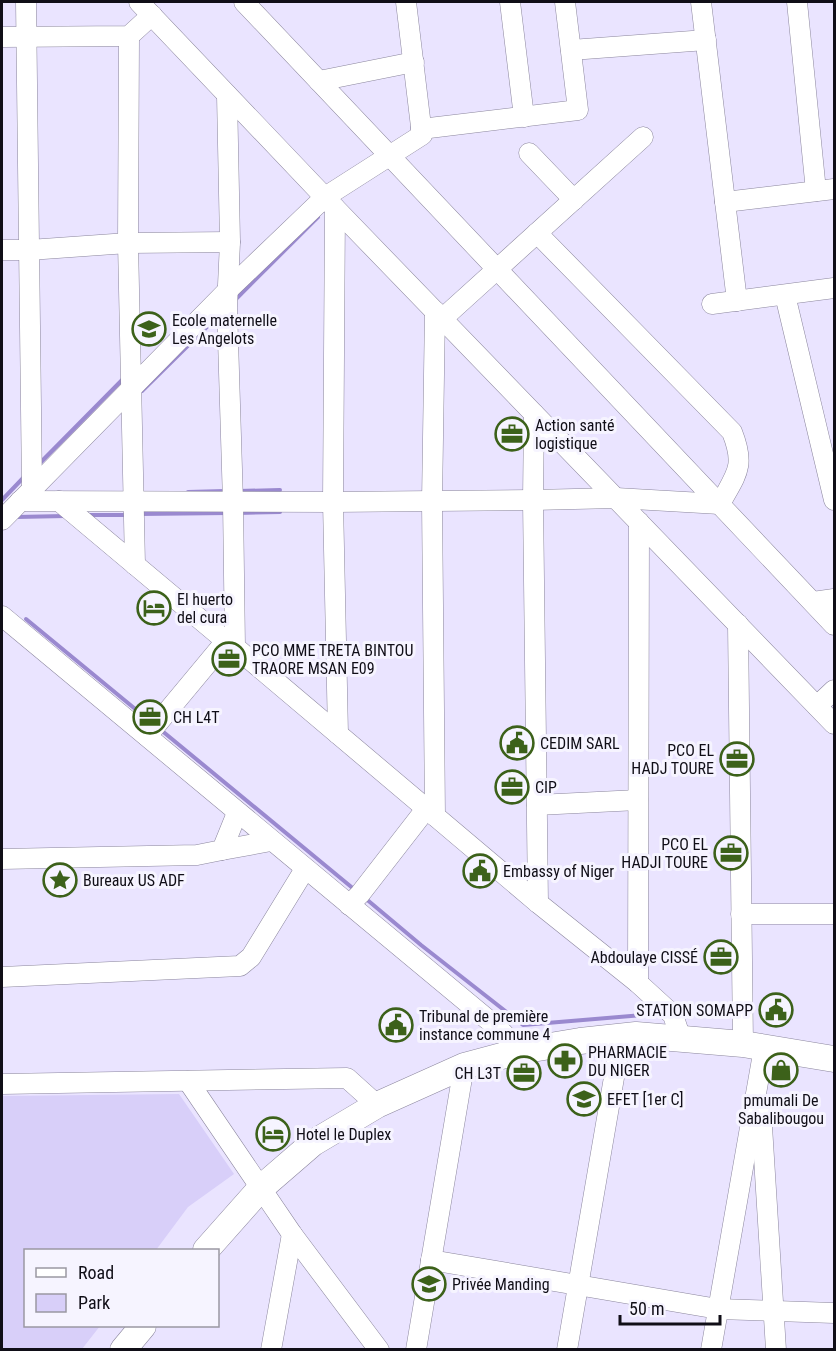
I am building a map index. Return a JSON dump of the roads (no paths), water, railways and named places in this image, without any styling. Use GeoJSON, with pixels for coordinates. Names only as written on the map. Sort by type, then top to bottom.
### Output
{"type":"FeatureCollection","features":[{"type":"Feature","properties":{"kind":"main road"},"geometry":{"type":"LineString","coordinates":[[208,1249],[261,1188],[313,1143],[377,1105],[464,1066],[520,1051],[636,1035],[753,1046],[834,1059]]}},
{"type":"Feature","properties":{"kind":"main road"},"geometry":{"type":"LineString","coordinates":[[123,1350],[142,1327]]}},
{"type":"Feature","properties":{"kind":"street"},"geometry":{"type":"LineString","coordinates":[[26,2],[29,250],[26,495]]}},
{"type":"Feature","properties":{"kind":"street"},"geometry":{"type":"LineString","coordinates":[[244,2],[834,625]]}},
{"type":"Feature","properties":{"kind":"street"},"geometry":{"type":"LineString","coordinates":[[2,520],[228,290],[390,155],[422,135],[406,2]]}},
{"type":"Feature","properties":{"kind":"street"},"geometry":{"type":"LineString","coordinates":[[510,2],[524,117]]}},
{"type":"Feature","properties":{"kind":"street"},"geometry":{"type":"LineString","coordinates":[[422,129],[578,110],[565,2]]}},
{"type":"Feature","properties":{"kind":"street"},"geometry":{"type":"LineString","coordinates":[[701,2],[737,301]]}},
{"type":"Feature","properties":{"kind":"street"},"geometry":{"type":"LineString","coordinates":[[725,202],[825,190],[797,2]]}},
{"type":"Feature","properties":{"kind":"street"},"geometry":{"type":"LineString","coordinates":[[135,565],[128,243],[129,36],[146,8],[330,203],[834,724]]}},
{"type":"Feature","properties":{"kind":"street"},"geometry":{"type":"LineString","coordinates":[[2,37],[129,36]]}},
{"type":"Feature","properties":{"kind":"street"},"geometry":{"type":"LineString","coordinates":[[571,50],[706,40]]}},
{"type":"Feature","properties":{"kind":"street"},"geometry":{"type":"LineString","coordinates":[[319,81],[414,62]]}},
{"type":"Feature","properties":{"kind":"street"},"geometry":{"type":"LineString","coordinates":[[147,736],[231,644],[233,502],[227,307],[230,242],[227,95]]}},
{"type":"Feature","properties":{"kind":"street"},"geometry":{"type":"LineString","coordinates":[[349,905],[431,813],[432,501],[439,315],[497,269],[643,137]]}},
{"type":"Feature","properties":{"kind":"street"},"geometry":{"type":"LineString","coordinates":[[530,153],[574,200]]}},
{"type":"Feature","properties":{"kind":"street"},"geometry":{"type":"LineString","coordinates":[[330,203],[338,734]]}},
{"type":"Feature","properties":{"kind":"street"},"geometry":{"type":"LineString","coordinates":[[537,233],[732,432],[738,448],[739,468],[720,504]]}},
{"type":"Feature","properties":{"kind":"street"},"geometry":{"type":"LineString","coordinates":[[2,250],[128,243],[230,242]]}},
{"type":"Feature","properties":{"kind":"street"},"geometry":{"type":"LineString","coordinates":[[712,304],[834,288]]}},
{"type":"Feature","properties":{"kind":"street"},"geometry":{"type":"LineString","coordinates":[[785,295],[834,500]]}},
{"type":"Feature","properties":{"kind":"street"},"geometry":{"type":"LineString","coordinates":[[534,414],[538,903]]}},
{"type":"Feature","properties":{"kind":"street"},"geometry":{"type":"LineString","coordinates":[[26,495],[59,501],[533,501],[616,498],[720,504]]}},
{"type":"Feature","properties":{"kind":"street"},"geometry":{"type":"LineString","coordinates":[[59,501],[538,903],[638,983],[673,1015],[681,1039]]}},
{"type":"Feature","properties":{"kind":"street"},"geometry":{"type":"LineString","coordinates":[[638,983],[639,522]]}},
{"type":"Feature","properties":{"kind":"street"},"geometry":{"type":"LineString","coordinates":[[813,602],[834,599]]}},
{"type":"Feature","properties":{"kind":"street"},"geometry":{"type":"LineString","coordinates":[[2,616],[498,1028],[520,1051]]}},
{"type":"Feature","properties":{"kind":"street"},"geometry":{"type":"LineString","coordinates":[[738,624],[741,914],[753,1046],[759,1080],[776,1350]]}},
{"type":"Feature","properties":{"kind":"street"},"geometry":{"type":"LineString","coordinates":[[817,706],[834,690]]}},
{"type":"Feature","properties":{"kind":"street"},"geometry":{"type":"LineString","coordinates":[[537,805],[638,800]]}},
{"type":"Feature","properties":{"kind":"street"},"geometry":{"type":"LineString","coordinates":[[222,850],[237,813]]}},
{"type":"Feature","properties":{"kind":"street"},"geometry":{"type":"LineString","coordinates":[[2,859],[197,855],[271,841]]}},
{"type":"Feature","properties":{"kind":"street"},"geometry":{"type":"LineString","coordinates":[[2,977],[240,966],[251,957],[305,869]]}},
{"type":"Feature","properties":{"kind":"street"},"geometry":{"type":"LineString","coordinates":[[741,914],[834,914]]}},
{"type":"Feature","properties":{"kind":"street"},"geometry":{"type":"LineString","coordinates":[[567,1350],[621,1037]]}},
{"type":"Feature","properties":{"kind":"street"},"geometry":{"type":"LineString","coordinates":[[416,1350],[464,1066]]}},
{"type":"Feature","properties":{"kind":"street"},"geometry":{"type":"LineString","coordinates":[[2,1084],[347,1078],[377,1105]]}},
{"type":"Feature","properties":{"kind":"street"},"geometry":{"type":"LineString","coordinates":[[711,1350],[759,1080]]}},
{"type":"Feature","properties":{"kind":"street"},"geometry":{"type":"LineString","coordinates":[[188,1081],[292,1234],[379,1350]]}},
{"type":"Feature","properties":{"kind":"street"},"geometry":{"type":"LineString","coordinates":[[271,1350],[292,1234]]}},
{"type":"Feature","properties":{"kind":"street"},"geometry":{"type":"LineString","coordinates":[[431,1260],[718,1309],[834,1313]]}},
{"type":"Feature","properties":{"kind":"waterway"},"geometry":{"type":"LineString","coordinates":[[234,301],[318,217]]}},
{"type":"Feature","properties":{"kind":"waterway"},"geometry":{"type":"LineString","coordinates":[[142,391],[220,314]]}},
{"type":"Feature","properties":{"kind":"waterway"},"geometry":{"type":"LineString","coordinates":[[39,464],[124,378]]}},
{"type":"Feature","properties":{"kind":"waterway"},"geometry":{"type":"LineString","coordinates":[[2,500],[24,477]]}},
{"type":"Feature","properties":{"kind":"waterway"},"geometry":{"type":"LineString","coordinates":[[239,491],[280,490]]}},
{"type":"Feature","properties":{"kind":"waterway"},"geometry":{"type":"LineString","coordinates":[[188,492],[225,491]]}},
{"type":"Feature","properties":{"kind":"waterway"},"geometry":{"type":"LineString","coordinates":[[238,513],[280,512]]}},
{"type":"Feature","properties":{"kind":"waterway"},"geometry":{"type":"LineString","coordinates":[[139,514],[228,513]]}},
{"type":"Feature","properties":{"kind":"waterway"},"geometry":{"type":"LineString","coordinates":[[88,515],[129,515]]}},
{"type":"Feature","properties":{"kind":"waterway"},"geometry":{"type":"LineString","coordinates":[[16,517],[66,516]]}},
{"type":"Feature","properties":{"kind":"waterway"},"geometry":{"type":"LineString","coordinates":[[26,619],[151,722]]}},
{"type":"Feature","properties":{"kind":"waterway"},"geometry":{"type":"LineString","coordinates":[[161,730],[355,890]]}},
{"type":"Feature","properties":{"kind":"waterway"},"geometry":{"type":"LineString","coordinates":[[365,898],[523,1025],[655,1014]]}},
{"type":"Feature","properties":{"kind":"place","name":"Ecole maternelle Les Angelots"},"geometry":{"type":"Point","coordinates":[149,329]}},
{"type":"Feature","properties":{"kind":"place","name":"Action santé logistique"},"geometry":{"type":"Point","coordinates":[512,434]}},
{"type":"Feature","properties":{"kind":"place","name":"El huerto del cura"},"geometry":{"type":"Point","coordinates":[154,608]}},
{"type":"Feature","properties":{"kind":"place","name":"PCO MME TRETA BINTOU TRAORE MSAN E09"},"geometry":{"type":"Point","coordinates":[229,659]}},
{"type":"Feature","properties":{"kind":"place","name":"CH L4T"},"geometry":{"type":"Point","coordinates":[150,717]}},
{"type":"Feature","properties":{"kind":"place","name":"CEDIM SARL"},"geometry":{"type":"Point","coordinates":[517,743]}},
{"type":"Feature","properties":{"kind":"place","name":"PCO EL HADJ TOURE"},"geometry":{"type":"Point","coordinates":[737,759]}},
{"type":"Feature","properties":{"kind":"place","name":"CIP"},"geometry":{"type":"Point","coordinates":[512,787]}},
{"type":"Feature","properties":{"kind":"place","name":"PCO EL HADJI TOURE"},"geometry":{"type":"Point","coordinates":[731,853]}},
{"type":"Feature","properties":{"kind":"place","name":"Embassy of Niger"},"geometry":{"type":"Point","coordinates":[480,871]}},
{"type":"Feature","properties":{"kind":"place","name":"Bureaux US ADF"},"geometry":{"type":"Point","coordinates":[60,880]}},
{"type":"Feature","properties":{"kind":"place","name":"Abdoulaye CISSÉ"},"geometry":{"type":"Point","coordinates":[721,957]}},
{"type":"Feature","properties":{"kind":"place","name":"STATION SOMAPP"},"geometry":{"type":"Point","coordinates":[776,1010]}},
{"type":"Feature","properties":{"kind":"place","name":"Tribunal de première instance commune 4"},"geometry":{"type":"Point","coordinates":[396,1025]}},
{"type":"Feature","properties":{"kind":"place","name":"PHARMACIE DU NIGER"},"geometry":{"type":"Point","coordinates":[565,1061]}},
{"type":"Feature","properties":{"kind":"place","name":"pmumali De Sabalibougou"},"geometry":{"type":"Point","coordinates":[781,1070]}},
{"type":"Feature","properties":{"kind":"place","name":"CH L3T"},"geometry":{"type":"Point","coordinates":[524,1073]}},
{"type":"Feature","properties":{"kind":"place","name":"EFET [1er C]"},"geometry":{"type":"Point","coordinates":[584,1099]}},
{"type":"Feature","properties":{"kind":"place","name":"Hotel le Duplex"},"geometry":{"type":"Point","coordinates":[273,1134]}},
{"type":"Feature","properties":{"kind":"place","name":"Privée Manding"},"geometry":{"type":"Point","coordinates":[429,1284]}}]}
